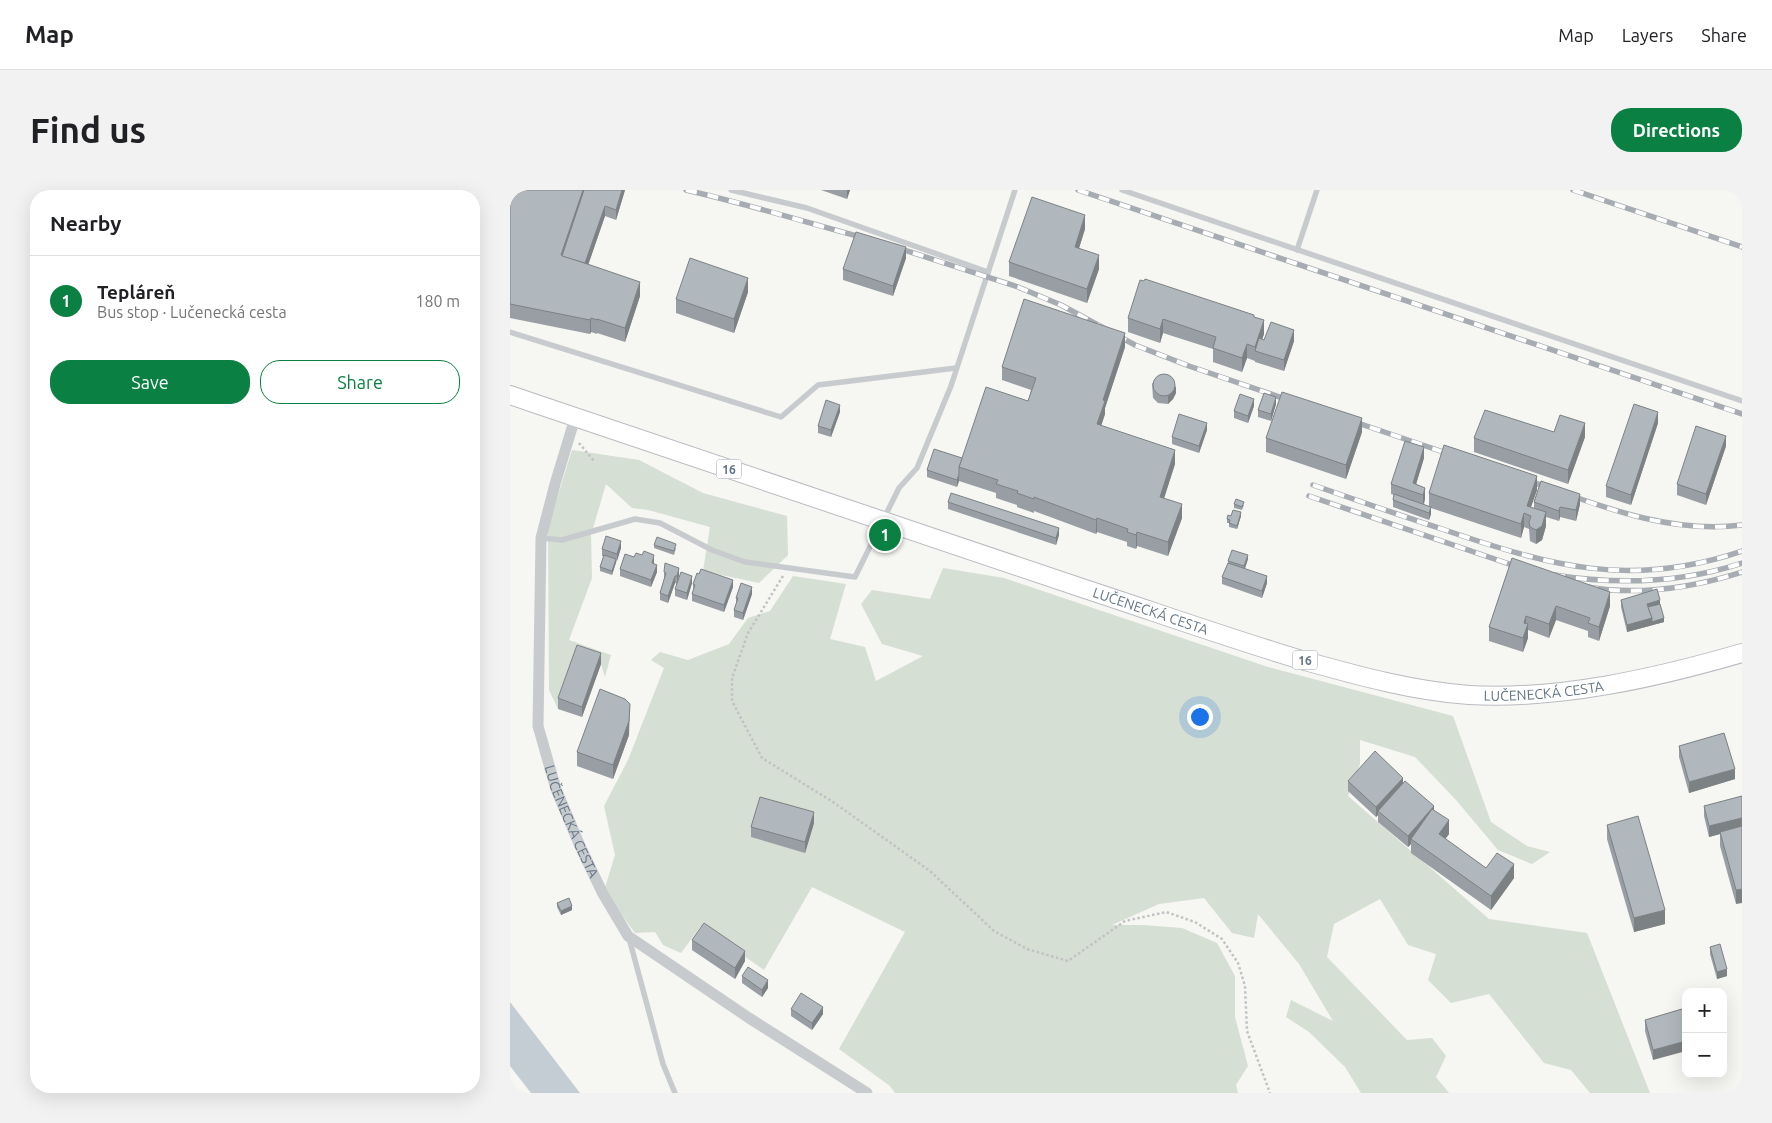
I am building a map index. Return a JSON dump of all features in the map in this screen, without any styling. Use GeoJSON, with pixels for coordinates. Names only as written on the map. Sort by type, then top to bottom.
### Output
{"type":"FeatureCollection","features":[{"type":"Feature","properties":{"kind":"main road","name":"LUČENECKÁ CESTA"},"geometry":{"type":"LineString","coordinates":[[510,396],[1277,652],[1357,676],[1398,685],[1439,692],[1501,695],[1563,692],[1645,678],[1742,653]]}},
{"type":"Feature","properties":{"kind":"street","name":"LUČENECKÁ CESTA"},"geometry":{"type":"LineString","coordinates":[[575,418],[541,538],[538,726],[556,789],[580,846],[603,894],[628,936],[749,1018],[867,1093]]}},
{"type":"Feature","properties":{"kind":"lane"},"geometry":{"type":"LineString","coordinates":[[731,190],[807,208],[988,272]]}},
{"type":"Feature","properties":{"kind":"lane"},"geometry":{"type":"LineString","coordinates":[[541,538],[562,540],[635,519],[647,520],[671,528],[705,547],[727,556],[759,565],[855,577],[899,488],[917,468],[956,368],[1014,190]]}},
{"type":"Feature","properties":{"kind":"lane"},"geometry":{"type":"LineString","coordinates":[[1122,190],[1742,401]]}},
{"type":"Feature","properties":{"kind":"lane"},"geometry":{"type":"LineString","coordinates":[[1297,250],[1317,190]]}},
{"type":"Feature","properties":{"kind":"lane"},"geometry":{"type":"LineString","coordinates":[[510,332],[781,417],[818,385],[956,368]]}},
{"type":"Feature","properties":{"kind":"lane"},"geometry":{"type":"LineString","coordinates":[[628,936],[663,1064],[675,1093]]}},
{"type":"Feature","properties":{"kind":"path"},"geometry":{"type":"LineString","coordinates":[[579,442],[594,461]]}},
{"type":"Feature","properties":{"kind":"path"},"geometry":{"type":"LineString","coordinates":[[787,568],[748,633],[732,678],[732,701],[762,758],[834,802],[930,871],[994,931],[1027,949],[1068,961],[1125,921],[1166,912],[1194,922],[1222,939],[1238,962],[1245,986],[1247,1031],[1270,1093]]}},
{"type":"Feature","properties":{"kind":"shaded area"},"geometry":{"type":"Polygon","coordinates":[[[572,450],[639,460],[703,493],[787,516],[788,555],[759,583],[703,571],[710,527],[648,510],[632,508],[606,484],[591,535],[592,578],[569,640],[611,655],[605,677],[601,664],[558,709],[549,690],[548,527],[572,450]]]}},
{"type":"Feature","properties":{"kind":"shaded area"},"geometry":{"type":"Polygon","coordinates":[[[943,568],[1004,578],[1268,667],[1453,716],[1491,822],[1527,846],[1550,852],[1532,864],[1498,850],[1456,800],[1415,757],[1360,740],[1360,764],[1348,796],[1489,919],[1587,933],[1650,1093],[1590,1093],[1571,1070],[1544,1063],[1489,994],[1451,1003],[1428,980],[1436,954],[1408,945],[1380,899],[1334,924],[1327,957],[1407,1040],[1432,1038],[1446,1056],[1436,1077],[1449,1093],[1361,1093],[1345,1067],[1309,1032],[1286,1017],[1291,1000],[1333,1021],[1299,964],[1258,914],[1254,938],[1232,933],[1204,898],[1159,904],[1112,925],[1182,928],[1217,943],[1235,976],[1235,1017],[1248,1066],[1236,1085],[1238,1093],[895,1093],[890,1086],[839,1049],[905,932],[812,887],[764,970],[701,926],[681,953],[663,945],[655,932],[635,933],[604,891],[615,855],[604,806],[628,760],[664,668],[651,660],[660,652],[688,660],[729,644],[748,618],[770,611],[793,576],[846,584],[830,639],[865,647],[876,681],[923,656],[882,644],[861,604],[872,590],[930,599],[943,568]]]}},
{"type":"Feature","properties":{"kind":"shaded area"},"geometry":{"type":"Polygon","coordinates":[[[510,1002],[580,1093],[531,1093],[510,1066],[510,1002]]]}},
{"type":"Feature","properties":{"kind":"building"},"geometry":{"type":"Polygon","coordinates":[[[510,190],[583,190],[561,255],[640,282],[625,328],[597,319],[591,318],[590,320],[510,304],[510,190]]]}},
{"type":"Feature","properties":{"kind":"building"},"geometry":{"type":"Polygon","coordinates":[[[584,190],[622,190],[616,210],[605,206],[585,263],[562,256],[584,190]]]}},
{"type":"Feature","properties":{"kind":"building"},"geometry":{"type":"Polygon","coordinates":[[[1032,197],[1085,215],[1075,247],[1099,255],[1087,289],[1009,262],[1032,197]]]}},
{"type":"Feature","properties":{"kind":"building"},"geometry":{"type":"Polygon","coordinates":[[[856,232],[906,247],[893,286],[843,269],[856,232]]]}},
{"type":"Feature","properties":{"kind":"building"},"geometry":{"type":"Polygon","coordinates":[[[690,258],[748,278],[734,319],[676,299],[690,258]]]}},
{"type":"Feature","properties":{"kind":"building"},"geometry":{"type":"Polygon","coordinates":[[[1145,279],[1264,320],[1255,347],[1247,344],[1242,358],[1213,348],[1216,337],[1163,319],[1160,329],[1128,318],[1140,280],[1144,281],[1145,279]]]}},
{"type":"Feature","properties":{"kind":"building"},"geometry":{"type":"Polygon","coordinates":[[[1024,299],[1125,333],[1097,424],[1175,450],[1160,497],[1182,504],[1168,542],[1137,532],[1136,535],[1127,532],[1128,529],[1097,518],[1096,520],[1034,497],[1034,499],[1017,493],[1018,491],[996,484],[998,480],[959,467],[986,387],[1028,401],[1036,378],[1002,367],[1024,299]]]}},
{"type":"Feature","properties":{"kind":"building"},"geometry":{"type":"Polygon","coordinates":[[[1271,322],[1294,330],[1284,360],[1255,351],[1259,338],[1264,340],[1271,322]]]}},
{"type":"Feature","properties":{"kind":"building"},"geometry":{"type":"Polygon","coordinates":[[[1160,374],[1168,374],[1175,381],[1175,389],[1168,396],[1160,396],[1153,389],[1153,381],[1160,374]]]}},
{"type":"Feature","properties":{"kind":"building"},"geometry":{"type":"Polygon","coordinates":[[[1282,392],[1362,418],[1346,465],[1266,438],[1282,392]]]}},
{"type":"Feature","properties":{"kind":"building"},"geometry":{"type":"Polygon","coordinates":[[[1264,393],[1276,397],[1271,414],[1258,410],[1264,393]]]}},
{"type":"Feature","properties":{"kind":"building"},"geometry":{"type":"Polygon","coordinates":[[[1240,394],[1254,399],[1248,416],[1234,411],[1240,394]]]}},
{"type":"Feature","properties":{"kind":"building"},"geometry":{"type":"Polygon","coordinates":[[[826,400],[840,405],[831,430],[818,426],[826,400]]]}},
{"type":"Feature","properties":{"kind":"building"},"geometry":{"type":"Polygon","coordinates":[[[1634,404],[1658,412],[1631,495],[1606,486],[1634,404]]]}},
{"type":"Feature","properties":{"kind":"building"},"geometry":{"type":"Polygon","coordinates":[[[1485,410],[1554,432],[1560,415],[1585,423],[1568,470],[1474,438],[1485,410]]]}},
{"type":"Feature","properties":{"kind":"building"},"geometry":{"type":"Polygon","coordinates":[[[1179,414],[1207,423],[1199,446],[1172,437],[1179,414]]]}},
{"type":"Feature","properties":{"kind":"building"},"geometry":{"type":"Polygon","coordinates":[[[1696,426],[1726,436],[1706,494],[1677,484],[1696,426]]]}},
{"type":"Feature","properties":{"kind":"building"},"geometry":{"type":"Polygon","coordinates":[[[1405,441],[1424,447],[1413,483],[1425,488],[1423,495],[1391,484],[1405,441]]]}},
{"type":"Feature","properties":{"kind":"building"},"geometry":{"type":"Polygon","coordinates":[[[1444,445],[1537,476],[1527,506],[1546,512],[1542,526],[1536,530],[1530,527],[1531,516],[1524,513],[1521,524],[1429,493],[1444,445]]]}},
{"type":"Feature","properties":{"kind":"building"},"geometry":{"type":"Polygon","coordinates":[[[934,449],[962,458],[957,480],[927,470],[934,449]]]}},
{"type":"Feature","properties":{"kind":"building"},"geometry":{"type":"Polygon","coordinates":[[[1541,481],[1580,494],[1576,510],[1560,507],[1559,511],[1534,502],[1541,481]]]}},
{"type":"Feature","properties":{"kind":"building"},"geometry":{"type":"Polygon","coordinates":[[[951,493],[1059,528],[1056,538],[948,502],[951,493]]]}},
{"type":"Feature","properties":{"kind":"building"},"geometry":{"type":"Polygon","coordinates":[[[1394,494],[1431,507],[1429,513],[1393,500],[1394,494]]]}},
{"type":"Feature","properties":{"kind":"building"},"geometry":{"type":"Polygon","coordinates":[[[1236,499],[1244,502],[1242,507],[1234,504],[1236,499]]]}},
{"type":"Feature","properties":{"kind":"building"},"geometry":{"type":"Polygon","coordinates":[[[1233,510],[1241,512],[1237,526],[1229,523],[1230,520],[1227,519],[1228,515],[1231,516],[1233,510]]]}},
{"type":"Feature","properties":{"kind":"building"},"geometry":{"type":"Polygon","coordinates":[[[606,536],[621,541],[617,554],[602,549],[606,536]]]}},
{"type":"Feature","properties":{"kind":"building"},"geometry":{"type":"Polygon","coordinates":[[[657,537],[676,544],[674,551],[654,545],[657,537]]]}},
{"type":"Feature","properties":{"kind":"building"},"geometry":{"type":"Polygon","coordinates":[[[1232,550],[1248,555],[1244,566],[1228,561],[1232,550]]]}},
{"type":"Feature","properties":{"kind":"building"},"geometry":{"type":"Polygon","coordinates":[[[644,551],[654,555],[652,563],[657,565],[651,580],[620,569],[625,554],[634,557],[636,553],[642,555],[644,551]]]}},
{"type":"Feature","properties":{"kind":"building"},"geometry":{"type":"Polygon","coordinates":[[[604,555],[616,559],[612,571],[600,567],[604,555]]]}},
{"type":"Feature","properties":{"kind":"building"},"geometry":{"type":"Polygon","coordinates":[[[1512,558],[1610,592],[1599,627],[1588,623],[1590,618],[1556,606],[1549,624],[1526,616],[1524,623],[1528,624],[1523,638],[1489,627],[1512,558]]]}},
{"type":"Feature","properties":{"kind":"building"},"geometry":{"type":"Polygon","coordinates":[[[665,563],[679,568],[668,596],[660,593],[666,573],[664,572],[665,563]]]}},
{"type":"Feature","properties":{"kind":"building"},"geometry":{"type":"Polygon","coordinates":[[[1228,563],[1267,576],[1262,591],[1222,577],[1228,563]]]}},
{"type":"Feature","properties":{"kind":"building"},"geometry":{"type":"Polygon","coordinates":[[[701,569],[733,580],[724,605],[692,594],[695,585],[693,584],[697,573],[699,574],[701,569]]]}},
{"type":"Feature","properties":{"kind":"building"},"geometry":{"type":"Polygon","coordinates":[[[681,572],[692,576],[687,593],[675,589],[681,572]]]}},
{"type":"Feature","properties":{"kind":"building"},"geometry":{"type":"Polygon","coordinates":[[[741,583],[752,587],[743,613],[734,610],[741,583]]]}},
{"type":"Feature","properties":{"kind":"building"},"geometry":{"type":"Polygon","coordinates":[[[1657,589],[1660,600],[1647,604],[1652,618],[1627,625],[1621,600],[1657,589]]]}},
{"type":"Feature","properties":{"kind":"building"},"geometry":{"type":"Polygon","coordinates":[[[1660,604],[1664,618],[1652,622],[1648,607],[1660,604]]]}},
{"type":"Feature","properties":{"kind":"building"},"geometry":{"type":"Polygon","coordinates":[[[577,645],[601,653],[582,707],[558,698],[577,645]]]}},
{"type":"Feature","properties":{"kind":"building"},"geometry":{"type":"Polygon","coordinates":[[[600,689],[625,699],[630,704],[629,721],[613,765],[577,752],[600,689]]]}},
{"type":"Feature","properties":{"kind":"building"},"geometry":{"type":"Polygon","coordinates":[[[1724,733],[1735,769],[1689,782],[1679,746],[1724,733]]]}},
{"type":"Feature","properties":{"kind":"building"},"geometry":{"type":"Polygon","coordinates":[[[1375,751],[1403,778],[1376,807],[1348,781],[1375,751]]]}},
{"type":"Feature","properties":{"kind":"building"},"geometry":{"type":"Polygon","coordinates":[[[1405,781],[1434,806],[1408,836],[1378,811],[1405,781]]]}},
{"type":"Feature","properties":{"kind":"building"},"geometry":{"type":"Polygon","coordinates":[[[1742,796],[1742,818],[1709,826],[1704,806],[1742,796]]]}},
{"type":"Feature","properties":{"kind":"building"},"geometry":{"type":"Polygon","coordinates":[[[760,797],[814,812],[805,842],[751,827],[760,797]]]}},
{"type":"Feature","properties":{"kind":"building"},"geometry":{"type":"Polygon","coordinates":[[[1432,809],[1449,820],[1439,834],[1486,868],[1497,853],[1514,864],[1491,896],[1411,839],[1432,809]]]}},
{"type":"Feature","properties":{"kind":"building"},"geometry":{"type":"Polygon","coordinates":[[[1638,816],[1665,910],[1634,918],[1607,825],[1638,816]]]}},
{"type":"Feature","properties":{"kind":"building"},"geometry":{"type":"Polygon","coordinates":[[[1742,826],[1742,889],[1736,890],[1720,832],[1742,826]]]}},
{"type":"Feature","properties":{"kind":"building"},"geometry":{"type":"Polygon","coordinates":[[[569,898],[572,906],[561,911],[557,903],[569,898]]]}},
{"type":"Feature","properties":{"kind":"building"},"geometry":{"type":"Polygon","coordinates":[[[704,923],[745,951],[735,968],[692,940],[704,923]]]}},
{"type":"Feature","properties":{"kind":"building"},"geometry":{"type":"Polygon","coordinates":[[[1720,944],[1727,969],[1717,972],[1710,947],[1720,944]]]}},
{"type":"Feature","properties":{"kind":"building"},"geometry":{"type":"Polygon","coordinates":[[[748,967],[768,980],[762,990],[742,976],[748,967]]]}},
{"type":"Feature","properties":{"kind":"building"},"geometry":{"type":"Polygon","coordinates":[[[801,993],[823,1007],[812,1023],[791,1009],[801,993]]]}},
{"type":"Feature","properties":{"kind":"building"},"geometry":{"type":"Polygon","coordinates":[[[1682,1009],[1682,1042],[1653,1050],[1645,1020],[1682,1009]]]}},
{"type":"Feature","properties":{"kind":"railway"},"geometry":{"type":"LineString","coordinates":[[686,190],[868,239]]}},
{"type":"Feature","properties":{"kind":"railway"},"geometry":{"type":"LineString","coordinates":[[1078,190],[1742,414]]}},
{"type":"Feature","properties":{"kind":"railway"},"geometry":{"type":"LineString","coordinates":[[1573,190],[1742,247]]}},
{"type":"Feature","properties":{"kind":"railway"},"geometry":{"type":"LineString","coordinates":[[892,246],[1018,287],[1061,305],[1135,345],[1189,366],[1294,402]]}},
{"type":"Feature","properties":{"kind":"railway"},"geometry":{"type":"LineString","coordinates":[[1349,420],[1455,456]]}},
{"type":"Feature","properties":{"kind":"railway"},"geometry":{"type":"LineString","coordinates":[[1524,479],[1604,507],[1658,521],[1714,527],[1742,525]]}},
{"type":"Feature","properties":{"kind":"railway"},"geometry":{"type":"LineString","coordinates":[[1313,485],[1481,542],[1555,562],[1590,568],[1626,570],[1663,569],[1701,562],[1742,551]]}},
{"type":"Feature","properties":{"kind":"railway"},"geometry":{"type":"LineString","coordinates":[[1309,496],[1524,569]]}},
{"type":"Feature","properties":{"kind":"railway"},"geometry":{"type":"LineString","coordinates":[[1554,575],[1602,580],[1649,580],[1696,575],[1742,563]]}},
{"type":"Feature","properties":{"kind":"railway"},"geometry":{"type":"LineString","coordinates":[[1587,587],[1626,591],[1665,589],[1723,578],[1742,572]]}},
{"type":"Feature","properties":{"kind":"place","name":"Tepláreň"},"geometry":{"type":"Point","coordinates":[885,535]}}]}
